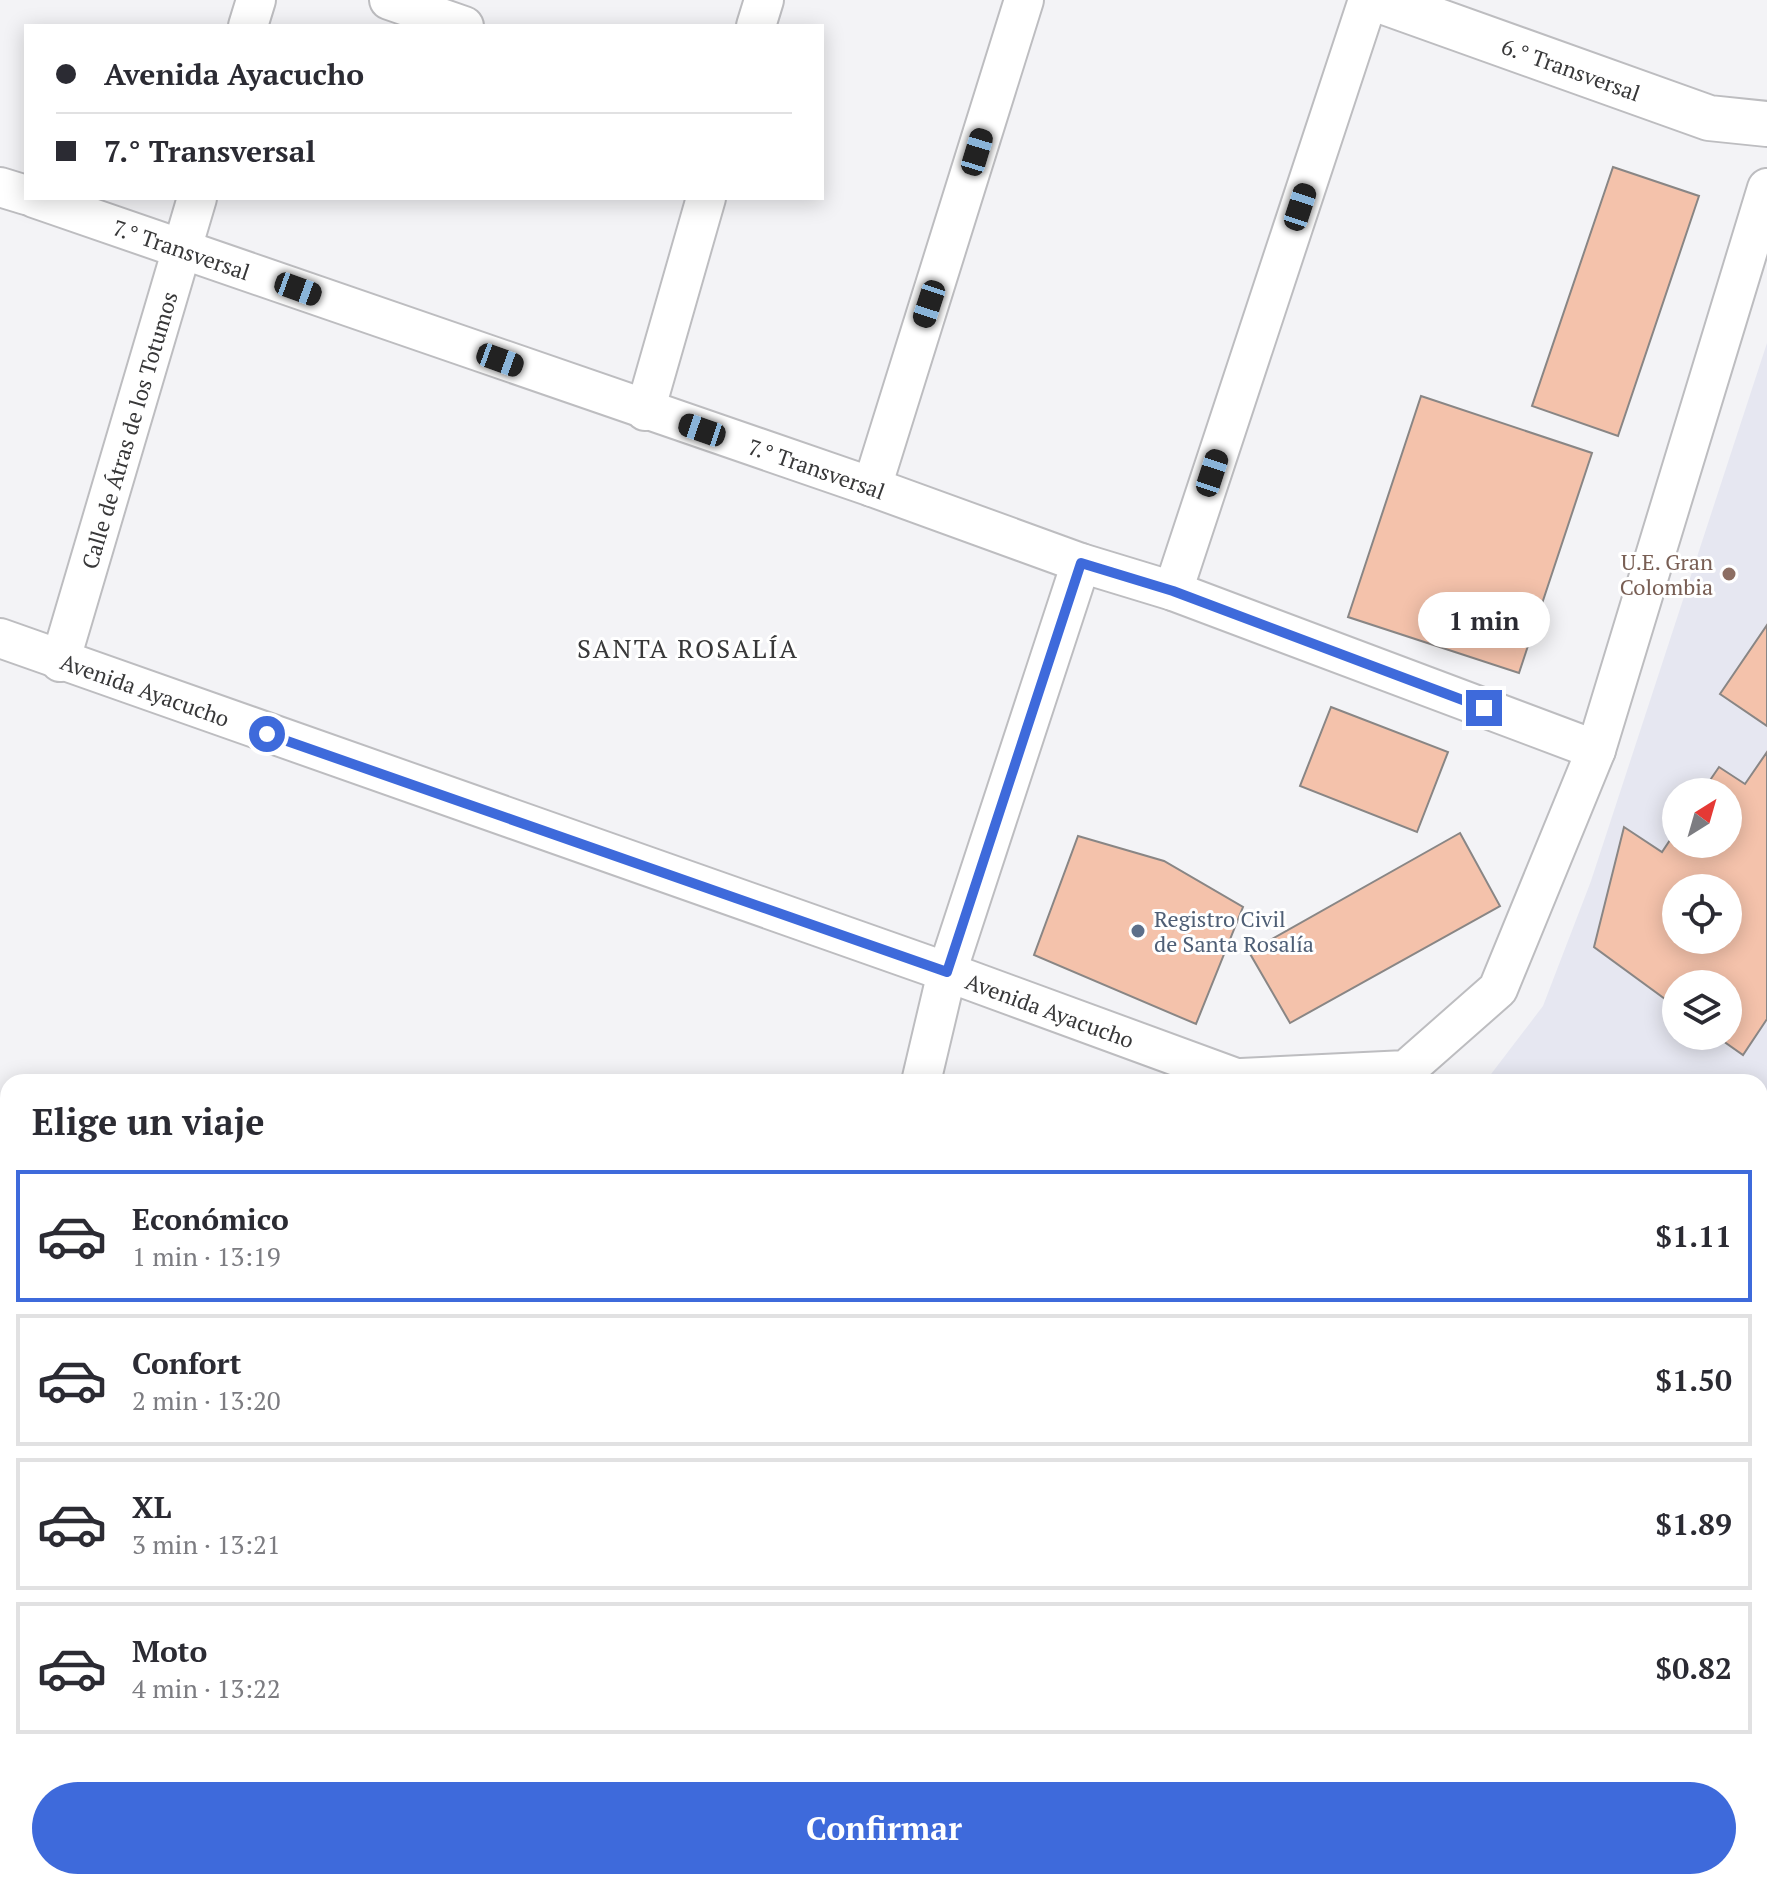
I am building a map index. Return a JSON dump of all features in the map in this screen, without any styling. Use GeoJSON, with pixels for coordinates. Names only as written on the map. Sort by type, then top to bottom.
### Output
{"type":"FeatureCollection","features":[{"type":"Feature","properties":{"kind":"street"},"geometry":{"type":"LineString","coordinates":[[249,24],[256,0]]}},
{"type":"Feature","properties":{"kind":"street"},"geometry":{"type":"LineString","coordinates":[[389,0],[458,24]]}},
{"type":"Feature","properties":{"kind":"street"},"geometry":{"type":"LineString","coordinates":[[757,24],[764,0]]}},
{"type":"Feature","properties":{"kind":"street"},"geometry":{"type":"LineString","coordinates":[[872,487],[1024,0]]}},
{"type":"Feature","properties":{"kind":"street"},"geometry":{"type":"LineString","coordinates":[[1173,591],[1368,0]]}},
{"type":"Feature","properties":{"kind":"street","name":"6.° Transversal"},"geometry":{"type":"LineString","coordinates":[[1379,0],[1709,118],[1767,124]]}},
{"type":"Feature","properties":{"kind":"street"},"geometry":{"type":"LineString","coordinates":[[0,187],[24,194]]}},
{"type":"Feature","properties":{"kind":"street"},"geometry":{"type":"LineString","coordinates":[[1341,1074],[1406,1070],[1498,989],[1596,750],[1767,188]]}},
{"type":"Feature","properties":{"kind":"street","name":"7.° Transversal"},"geometry":{"type":"LineString","coordinates":[[40,200],[872,487],[1081,563],[1173,591],[1596,750]]}},
{"type":"Feature","properties":{"kind":"street","name":"Calle de Átras de los Totumos"},"geometry":{"type":"LineString","coordinates":[[60,662],[196,200]]}},
{"type":"Feature","properties":{"kind":"street"},"geometry":{"type":"LineString","coordinates":[[645,411],[705,200]]}},
{"type":"Feature","properties":{"kind":"street"},"geometry":{"type":"LineString","coordinates":[[923,1074],[947,972],[1081,563]]}},
{"type":"Feature","properties":{"kind":"street","name":"Avenida Ayacucho"},"geometry":{"type":"LineString","coordinates":[[0,638],[60,662],[947,972],[1228,1074]]}},
{"type":"Feature","properties":{"kind":"shaded area","name":"U.E. Gran Colombia"},"geometry":{"type":"Polygon","coordinates":[[[1767,343],[1767,1074],[1491,1074],[1543,1006],[1591,881],[1767,343]]]}},
{"type":"Feature","properties":{"kind":"building"},"geometry":{"type":"Polygon","coordinates":[[[1613,167],[1699,196],[1618,436],[1532,406],[1613,167]]]}},
{"type":"Feature","properties":{"kind":"building"},"geometry":{"type":"Polygon","coordinates":[[[1421,396],[1592,453],[1519,673],[1348,617],[1421,396]]]}},
{"type":"Feature","properties":{"kind":"building"},"geometry":{"type":"Polygon","coordinates":[[[1767,625],[1767,726],[1720,694],[1767,625]]]}},
{"type":"Feature","properties":{"kind":"building"},"geometry":{"type":"Polygon","coordinates":[[[1331,707],[1448,752],[1417,832],[1300,786],[1331,707]]]}},
{"type":"Feature","properties":{"kind":"building"},"geometry":{"type":"Polygon","coordinates":[[[1767,752],[1767,1019],[1743,1055],[1736,1050],[1742,1050],[1742,970],[1662,970],[1662,997],[1594,947],[1624,827],[1662,852],[1662,858],[1742,858],[1742,782],[1745,784],[1767,752]]]}},
{"type":"Feature","properties":{"kind":"building"},"geometry":{"type":"Polygon","coordinates":[[[1719,767],[1736,778],[1712,778],[1719,767]]]}},
{"type":"Feature","properties":{"kind":"building"},"geometry":{"type":"Polygon","coordinates":[[[1460,833],[1500,906],[1290,1023],[1249,952],[1460,833]]]}},
{"type":"Feature","properties":{"kind":"building","name":"Registro Civil de Santa Rosalía"},"geometry":{"type":"Polygon","coordinates":[[[1078,836],[1164,861],[1243,907],[1196,1024],[1034,955],[1078,836]]]}},
{"type":"Feature","properties":{"kind":"place","name":"U.E. Gran Colombia"},"geometry":{"type":"Point","coordinates":[1729,574]}},
{"type":"Feature","properties":{"kind":"place","name":"Registro Civil de Santa Rosalía"},"geometry":{"type":"Point","coordinates":[1138,931]}},
{"type":"Feature","properties":{"kind":"district","name":"SANTA ROSALÍA"},"geometry":{"type":"Point","coordinates":[688,648]}},
{"type":"Feature","properties":{"kind":"route"},"geometry":{"type":"LineString","coordinates":[[267,734],[947,972],[1081,563],[1173,591],[1484,708]]}}]}
